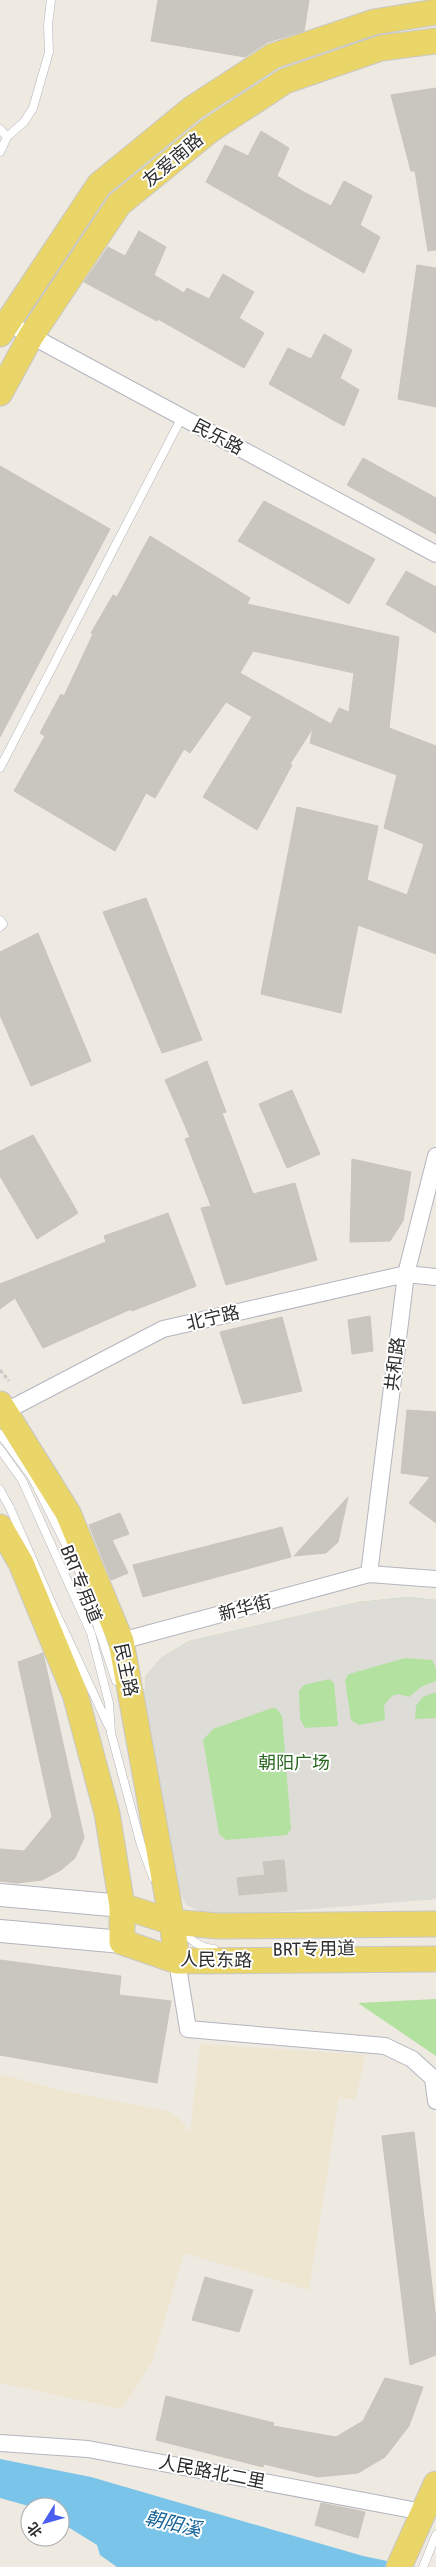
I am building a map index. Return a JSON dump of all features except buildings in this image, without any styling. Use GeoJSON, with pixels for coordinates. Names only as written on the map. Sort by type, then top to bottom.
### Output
{"type":"FeatureCollection","features":[{"type":"Feature","properties":{"kind":"main road","name":"友爱南路"},"geometry":{"type":"LineString","coordinates":[[2,325],[99,185],[193,108],[273,56],[374,22],[436,12]]}},
{"type":"Feature","properties":{"kind":"main road","name":"友爱南路"},"geometry":{"type":"LineString","coordinates":[[0,393],[31,336],[119,204],[210,130],[285,81],[381,48],[436,41]]}},
{"type":"Feature","properties":{"kind":"main road","name":"民主路"},"geometry":{"type":"LineString","coordinates":[[2,1416],[68,1513],[121,1641],[178,1962]]}},
{"type":"Feature","properties":{"kind":"main road"},"geometry":{"type":"LineString","coordinates":[[0,1527],[20,1563],[74,1694],[107,1813],[122,1906],[122,1942]]}},
{"type":"Feature","properties":{"kind":"main road","name":"人民东路"},"geometry":{"type":"LineString","coordinates":[[0,1895],[122,1906],[172,1922],[218,1926],[436,1924]]}},
{"type":"Feature","properties":{"kind":"main road","name":"人民东路"},"geometry":{"type":"LineString","coordinates":[[0,1931],[122,1942],[178,1962],[436,1959]]}},
{"type":"Feature","properties":{"kind":"main road"},"geometry":{"type":"LineString","coordinates":[[398,2567],[436,2484]]}},
{"type":"Feature","properties":{"kind":"street","name":"民乐路"},"geometry":{"type":"LineString","coordinates":[[2,325],[31,336],[436,554]]}},
{"type":"Feature","properties":{"kind":"street","name":"共和路"},"geometry":{"type":"LineString","coordinates":[[369,1574],[406,1274],[436,1156]]}},
{"type":"Feature","properties":{"kind":"street","name":"北宁路"},"geometry":{"type":"LineString","coordinates":[[2,1416],[163,1329],[406,1274],[436,1277]]}},
{"type":"Feature","properties":{"kind":"street","name":"新华街"},"geometry":{"type":"LineString","coordinates":[[121,1641],[369,1574],[436,1579]]}},
{"type":"Feature","properties":{"kind":"street"},"geometry":{"type":"LineString","coordinates":[[178,1962],[188,2030],[385,2046],[412,2059],[433,2078],[436,2101]]}},
{"type":"Feature","properties":{"kind":"street","name":"人民路北二里"},"geometry":{"type":"LineString","coordinates":[[0,2443],[88,2449],[423,2512]]}},
{"type":"Feature","properties":{"kind":"lane"},"geometry":{"type":"LineString","coordinates":[[0,152],[6,137],[24,122],[33,108],[49,52],[48,25],[51,0]]}},
{"type":"Feature","properties":{"kind":"lane"},"geometry":{"type":"LineString","coordinates":[[0,129],[6,137]]}},
{"type":"Feature","properties":{"kind":"lane"},"geometry":{"type":"LineString","coordinates":[[0,768],[182,417]]}},
{"type":"Feature","properties":{"kind":"lane"},"geometry":{"type":"LineString","coordinates":[[0,920],[3,924],[0,927]]}},
{"type":"Feature","properties":{"kind":"lane","name":"BRT专用道"},"geometry":{"type":"LineString","coordinates":[[2,1416],[79,1571],[117,1685]]}},
{"type":"Feature","properties":{"kind":"lane","name":"BRT专用道"},"geometry":{"type":"LineString","coordinates":[[0,1449],[22,1480],[90,1633],[109,1703],[112,1732],[141,1845],[155,1884],[172,1922],[193,1942],[205,1949],[225,1950]]}},
{"type":"Feature","properties":{"kind":"lane","name":"BRT专用道"},"geometry":{"type":"LineString","coordinates":[[0,1490],[10,1508],[54,1612],[112,1732]]}},
{"type":"Feature","properties":{"kind":"lane","name":"BRT专用道"},"geometry":{"type":"LineString","coordinates":[[139,1792],[155,1865],[172,1922]]}},
{"type":"Feature","properties":{"kind":"lane"},"geometry":{"type":"LineString","coordinates":[[172,1922],[199,1933],[207,1934]]}},
{"type":"Feature","properties":{"kind":"lane"},"geometry":{"type":"LineString","coordinates":[[423,2567],[436,2535]]}},
{"type":"Feature","properties":{"kind":"path"},"geometry":{"type":"LineString","coordinates":[[0,1370],[9,1381]]}},
{"type":"Feature","properties":{"kind":"shaded area","name":"朝阳广场"},"geometry":{"type":"Polygon","coordinates":[[[407,1597],[436,1600],[436,1668],[432,1660],[405,1658],[349,1674],[345,1680],[351,1720],[359,1725],[385,1720],[384,1705],[392,1696],[398,1694],[409,1697],[421,1687],[436,1681],[436,1692],[423,1697],[416,1706],[415,1719],[436,1718],[436,1899],[212,1917],[186,1905],[174,1880],[144,1732],[145,1677],[161,1658],[189,1641],[359,1602],[407,1597]],[[329,1679],[304,1685],[299,1691],[300,1719],[305,1728],[338,1726],[334,1683],[329,1679]],[[272,1708],[213,1729],[203,1740],[219,1834],[226,1840],[287,1835],[291,1829],[282,1716],[276,1708],[272,1708]],[[284,1860],[264,1862],[265,1875],[237,1878],[239,1895],[287,1891],[284,1860]]]}},
{"type":"Feature","properties":{"kind":"shaded area"},"geometry":{"type":"Polygon","coordinates":[[[200,2044],[365,2055],[356,2099],[339,2098],[309,2290],[184,2253],[152,2362],[122,2409],[0,2383],[0,2074],[63,2091],[167,2111],[181,2120],[190,2133],[200,2044]]]}},
{"type":"Feature","properties":{"kind":"green space","name":"朝阳广场"},"geometry":{"type":"Polygon","coordinates":[[[407,1597],[436,1600],[436,1899],[186,1905],[144,1732],[145,1677],[161,1658],[189,1641],[359,1602],[407,1597]]]}},
{"type":"Feature","properties":{"kind":"green space"},"geometry":{"type":"Polygon","coordinates":[[[436,1999],[436,2056],[358,2003],[436,1999]]]}},
{"type":"Feature","properties":{"kind":"water","name":"朝阳溪"},"geometry":{"type":"Polygon","coordinates":[[[0,2459],[91,2477],[363,2556],[416,2567],[117,2567],[100,2555],[97,2545],[70,2528],[70,2497],[20,2497],[20,2504],[0,2498],[0,2459]]]}}]}
